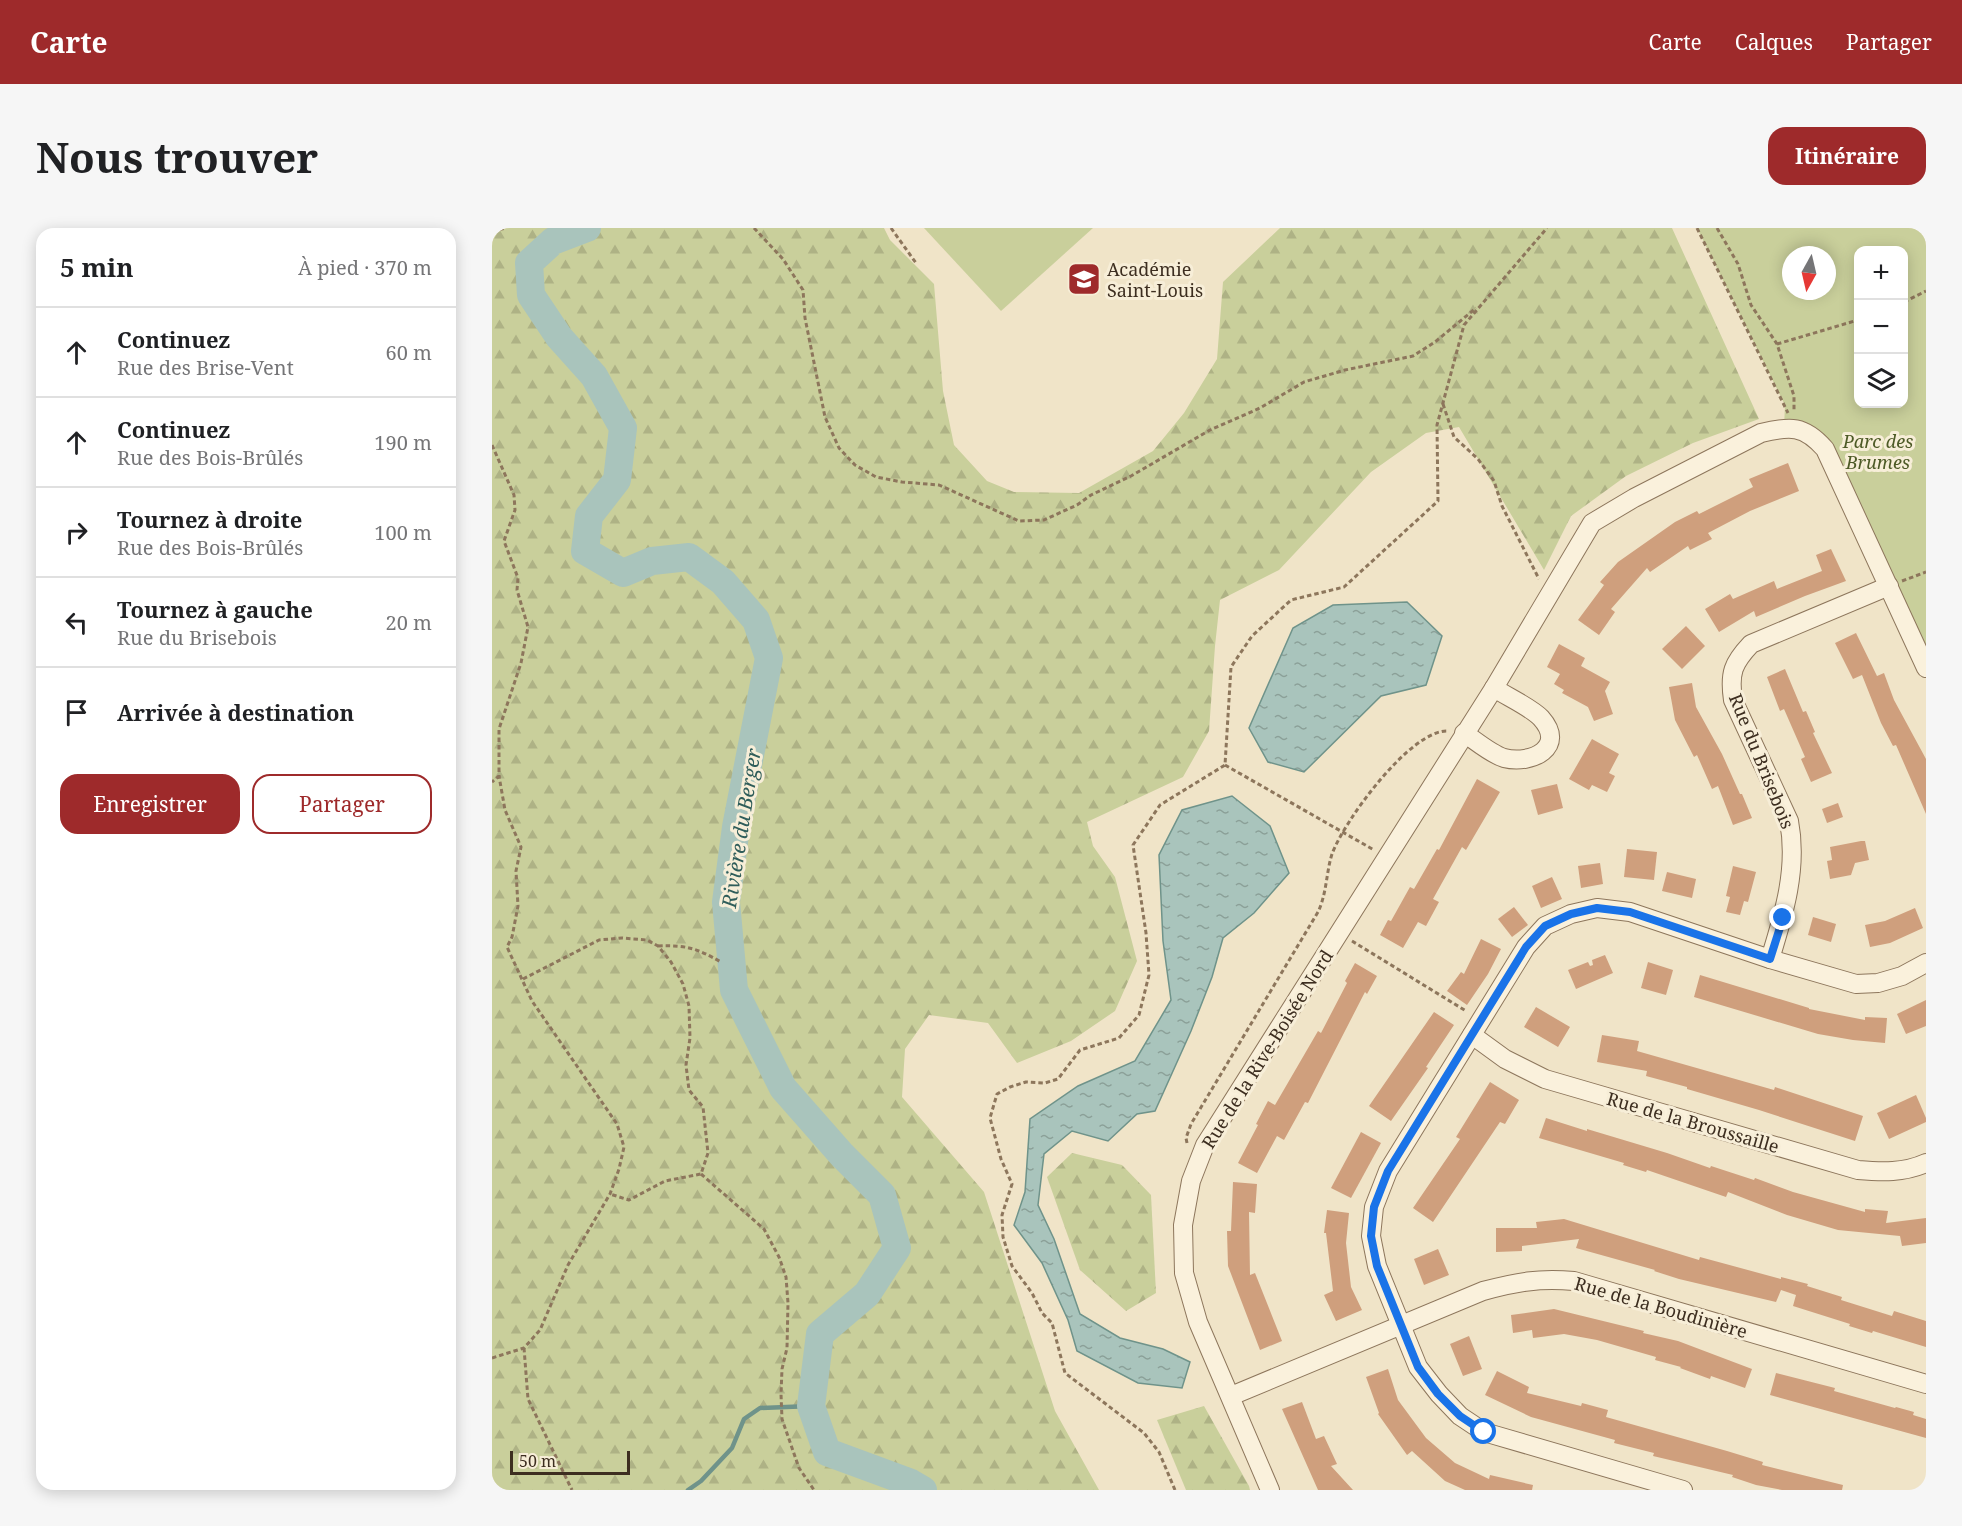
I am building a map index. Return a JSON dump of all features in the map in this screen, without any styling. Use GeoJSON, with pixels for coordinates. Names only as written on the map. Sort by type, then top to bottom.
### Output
{"type":"FeatureCollection","features":[{"type":"Feature","properties":{"kind":"street","name":"Rue de la Rive-Boisée Nord"},"geometry":{"type":"LineString","coordinates":[[1270,1490],[1198,1322],[1184,1273],[1182,1226],[1191,1181],[1205,1145],[1494,688],[1592,524],[1634,498],[1761,433],[1784,427],[1795,429]]}},
{"type":"Feature","properties":{"kind":"street"},"geometry":{"type":"LineString","coordinates":[[1795,429],[1815,438],[1824,449],[1926,668]]}},
{"type":"Feature","properties":{"kind":"street","name":"Rue du Brisebois"},"geometry":{"type":"LineString","coordinates":[[1770,959],[1783,918],[1792,865],[1793,842],[1789,821],[1733,700],[1731,684],[1733,667],[1751,644],[1889,586]]}},
{"type":"Feature","properties":{"kind":"street"},"geometry":{"type":"LineString","coordinates":[[1463,735],[1502,757],[1525,761],[1541,754],[1548,744],[1549,731],[1541,718],[1494,688]]}},
{"type":"Feature","properties":{"kind":"street"},"geometry":{"type":"LineString","coordinates":[[1683,1490],[1484,1432],[1460,1416],[1438,1394],[1418,1367],[1377,1266],[1371,1236],[1374,1207],[1388,1171],[1526,947],[1545,926],[1571,914],[1597,908],[1630,912],[1770,959],[1856,984],[1886,981],[1902,976],[1926,963]]}},
{"type":"Feature","properties":{"kind":"street","name":"Rue de la Broussaille"},"geometry":{"type":"LineString","coordinates":[[1476,1027],[1505,1059],[1545,1079],[1858,1170],[1889,1172],[1916,1168],[1926,1163]]}},
{"type":"Feature","properties":{"kind":"street","name":"Rue de la Boudinière"},"geometry":{"type":"LineString","coordinates":[[1231,1396],[1483,1291],[1522,1281],[1546,1279],[1574,1281],[1926,1384]]}},
{"type":"Feature","properties":{"kind":"path"},"geometry":{"type":"LineString","coordinates":[[492,231],[506,228]]}},
{"type":"Feature","properties":{"kind":"path"},"geometry":{"type":"LineString","coordinates":[[755,228],[783,259],[803,290],[805,318],[825,417],[838,448],[855,465],[876,477],[939,485],[1019,521],[1044,520],[1077,505],[1091,495],[1131,476],[1210,430],[1260,408],[1304,382],[1345,370],[1413,356],[1435,342],[1484,301]]}},
{"type":"Feature","properties":{"kind":"path"},"geometry":{"type":"LineString","coordinates":[[891,228],[916,263]]}},
{"type":"Feature","properties":{"kind":"path"},"geometry":{"type":"LineString","coordinates":[[1225,765],[1231,667],[1252,636],[1291,600],[1344,587],[1438,501],[1437,425],[1464,325],[1546,228]]}},
{"type":"Feature","properties":{"kind":"path"},"geometry":{"type":"LineString","coordinates":[[1697,228],[1795,429]]}},
{"type":"Feature","properties":{"kind":"path"},"geometry":{"type":"LineString","coordinates":[[1717,228],[1738,264],[1751,305],[1777,344],[1794,396],[1795,429]]}},
{"type":"Feature","properties":{"kind":"path"},"geometry":{"type":"LineString","coordinates":[[1908,300],[1926,291]]}},
{"type":"Feature","properties":{"kind":"path"},"geometry":{"type":"LineString","coordinates":[[1777,344],[1854,321]]}},
{"type":"Feature","properties":{"kind":"path"},"geometry":{"type":"LineString","coordinates":[[1443,404],[1454,437],[1478,459],[1494,481],[1502,506],[1532,568],[1550,596]]}},
{"type":"Feature","properties":{"kind":"path"},"geometry":{"type":"LineString","coordinates":[[492,446],[514,495],[515,510],[504,541],[518,578],[517,590],[528,627],[521,663],[499,729],[499,776],[504,810],[522,846],[516,871],[519,906],[513,937],[507,947],[532,1001],[617,1124],[624,1147],[610,1194],[568,1265],[540,1330],[524,1348],[492,1358]]}},
{"type":"Feature","properties":{"kind":"path"},"geometry":{"type":"LineString","coordinates":[[1889,586],[1926,572]]}},
{"type":"Feature","properties":{"kind":"path"},"geometry":{"type":"LineString","coordinates":[[1201,1156],[1188,1148],[1186,1138],[1191,1124],[1318,912],[1323,900],[1332,854],[1343,832],[1387,770],[1411,747],[1428,734],[1442,730],[1456,731],[1463,735]]}},
{"type":"Feature","properties":{"kind":"path"},"geometry":{"type":"LineString","coordinates":[[1225,765],[1386,857]]}},
{"type":"Feature","properties":{"kind":"path"},"geometry":{"type":"LineString","coordinates":[[1175,1490],[1159,1452],[1144,1433],[1065,1373],[1052,1323],[1041,1313],[1032,1293],[1012,1266],[1003,1237],[1002,1215],[1012,1184],[1001,1159],[990,1118],[997,1094],[1026,1082],[1045,1083],[1058,1079],[1080,1050],[1119,1038],[1139,1015],[1149,975],[1146,933],[1133,845],[1160,805],[1225,765]]}},
{"type":"Feature","properties":{"kind":"path"},"geometry":{"type":"LineString","coordinates":[[492,782],[499,776]]}},
{"type":"Feature","properties":{"kind":"path"},"geometry":{"type":"LineString","coordinates":[[1339,932],[1476,1027]]}},
{"type":"Feature","properties":{"kind":"path"},"geometry":{"type":"LineString","coordinates":[[522,979],[599,940],[622,938],[647,940],[658,946],[671,962],[683,984],[689,1006],[690,1038],[686,1065],[689,1090],[703,1107],[708,1153],[701,1174]]}},
{"type":"Feature","properties":{"kind":"path"},"geometry":{"type":"LineString","coordinates":[[658,946],[678,945],[698,949],[721,962]]}},
{"type":"Feature","properties":{"kind":"path"},"geometry":{"type":"LineString","coordinates":[[610,1194],[629,1200],[664,1181],[701,1174]]}},
{"type":"Feature","properties":{"kind":"path"},"geometry":{"type":"LineString","coordinates":[[701,1174],[764,1229],[779,1257],[786,1277],[788,1303],[787,1348],[782,1369],[782,1419],[800,1468],[814,1490]]}},
{"type":"Feature","properties":{"kind":"path"},"geometry":{"type":"LineString","coordinates":[[524,1348],[528,1398],[572,1490]]}},
{"type":"Feature","properties":{"kind":"green space"},"geometry":{"type":"Polygon","coordinates":[[[492,228],[884,228],[890,240],[934,284],[943,391],[954,445],[987,481],[1014,492],[1079,493],[1153,451],[1184,413],[1217,359],[1223,282],[1280,228],[1672,228],[1759,419],[1693,443],[1626,476],[1571,516],[1544,570],[1459,427],[1426,433],[1371,472],[1279,570],[1220,600],[1209,731],[1183,777],[1087,822],[1093,846],[1115,877],[1137,961],[1115,1011],[1071,1041],[1017,1063],[988,1023],[929,1015],[905,1049],[902,1097],[984,1192],[1055,1411],[1099,1490],[492,1490],[492,228]]]}},
{"type":"Feature","properties":{"kind":"green space"},"geometry":{"type":"Polygon","coordinates":[[[924,228],[1093,228],[1001,311],[924,228]]]}},
{"type":"Feature","properties":{"kind":"green space","name":"Parc des Brumes"},"geometry":{"type":"Polygon","coordinates":[[[1697,228],[1926,228],[1926,668],[1825,449],[1784,427],[1785,405],[1697,228]]]}},
{"type":"Feature","properties":{"kind":"green space"},"geometry":{"type":"Polygon","coordinates":[[[1072,1153],[1122,1165],[1151,1195],[1156,1293],[1126,1311],[1080,1270],[1047,1177],[1072,1153]]]}},
{"type":"Feature","properties":{"kind":"green space"},"geometry":{"type":"Polygon","coordinates":[[[1204,1406],[1250,1490],[1186,1490],[1157,1420],[1204,1406]]]}},
{"type":"Feature","properties":{"kind":"water"},"geometry":{"type":"Polygon","coordinates":[[[1407,602],[1442,636],[1426,685],[1381,696],[1304,772],[1268,762],[1249,728],[1293,628],[1333,605],[1407,602]]]}},
{"type":"Feature","properties":{"kind":"water"},"geometry":{"type":"Polygon","coordinates":[[[1232,796],[1270,826],[1289,873],[1254,913],[1223,938],[1212,977],[1191,1031],[1155,1111],[1137,1114],[1108,1141],[1072,1131],[1044,1154],[1038,1205],[1054,1239],[1080,1314],[1120,1338],[1163,1349],[1190,1362],[1182,1388],[1138,1383],[1077,1351],[1068,1320],[1042,1263],[1014,1225],[1025,1192],[1030,1119],[1078,1086],[1135,1061],[1171,1000],[1163,941],[1159,855],[1182,810],[1232,796]]]}},
{"type":"Feature","properties":{"kind":"building"},"geometry":{"type":"Polygon","coordinates":[[[1788,463],[1799,491],[1750,511],[1708,533],[1712,539],[1690,550],[1688,546],[1650,572],[1647,568],[1611,609],[1615,612],[1599,635],[1578,620],[1604,585],[1600,582],[1618,562],[1675,522],[1697,511],[1699,514],[1753,487],[1749,479],[1788,463]]]}},
{"type":"Feature","properties":{"kind":"building"},"geometry":{"type":"Polygon","coordinates":[[[1831,549],[1846,581],[1756,617],[1754,611],[1719,632],[1705,609],[1730,594],[1733,599],[1774,581],[1777,589],[1822,571],[1816,555],[1831,549]]]}},
{"type":"Feature","properties":{"kind":"building"},"geometry":{"type":"Polygon","coordinates":[[[1686,626],[1705,646],[1682,669],[1662,649],[1686,626]]]}},
{"type":"Feature","properties":{"kind":"building"},"geometry":{"type":"Polygon","coordinates":[[[1856,633],[1877,676],[1884,673],[1894,700],[1926,759],[1926,814],[1896,745],[1893,746],[1881,723],[1862,675],[1853,679],[1835,643],[1856,633]]]}},
{"type":"Feature","properties":{"kind":"building"},"geometry":{"type":"Polygon","coordinates":[[[1559,644],[1585,658],[1581,666],[1610,682],[1605,691],[1613,714],[1594,721],[1588,707],[1562,693],[1564,690],[1554,684],[1560,674],[1547,667],[1559,644]]]}},
{"type":"Feature","properties":{"kind":"building"},"geometry":{"type":"Polygon","coordinates":[[[1785,669],[1803,712],[1806,711],[1815,732],[1813,733],[1832,773],[1811,782],[1801,759],[1805,757],[1784,709],[1780,711],[1767,677],[1785,669]]]}},
{"type":"Feature","properties":{"kind":"building"},"geometry":{"type":"Polygon","coordinates":[[[1692,683],[1696,707],[1722,754],[1752,818],[1733,825],[1718,786],[1712,789],[1697,755],[1694,757],[1675,720],[1669,687],[1692,683]]]}},
{"type":"Feature","properties":{"kind":"building"},"geometry":{"type":"Polygon","coordinates":[[[1592,739],[1619,754],[1609,773],[1615,776],[1607,792],[1592,785],[1589,790],[1569,779],[1592,739]]]}},
{"type":"Feature","properties":{"kind":"building"},"geometry":{"type":"Polygon","coordinates":[[[1477,779],[1500,792],[1466,850],[1462,847],[1433,899],[1439,902],[1426,926],[1418,922],[1403,948],[1380,935],[1388,920],[1391,921],[1410,887],[1414,889],[1437,849],[1439,850],[1477,779]]]}},
{"type":"Feature","properties":{"kind":"building"},"geometry":{"type":"Polygon","coordinates":[[[1557,784],[1563,808],[1538,815],[1531,790],[1557,784]]]}},
{"type":"Feature","properties":{"kind":"building"},"geometry":{"type":"Polygon","coordinates":[[[1838,803],[1843,817],[1827,823],[1822,809],[1838,803]]]}},
{"type":"Feature","properties":{"kind":"building"},"geometry":{"type":"Polygon","coordinates":[[[1865,841],[1869,860],[1855,863],[1851,875],[1830,879],[1827,861],[1832,860],[1830,847],[1865,841]]]}},
{"type":"Feature","properties":{"kind":"building"},"geometry":{"type":"Polygon","coordinates":[[[1627,849],[1657,852],[1654,880],[1624,877],[1627,849]]]}},
{"type":"Feature","properties":{"kind":"building"},"geometry":{"type":"Polygon","coordinates":[[[1600,863],[1603,884],[1581,888],[1578,866],[1600,863]]]}},
{"type":"Feature","properties":{"kind":"building"},"geometry":{"type":"Polygon","coordinates":[[[1733,866],[1756,872],[1748,902],[1744,901],[1740,915],[1726,912],[1730,897],[1726,896],[1733,866]]]}},
{"type":"Feature","properties":{"kind":"building"},"geometry":{"type":"Polygon","coordinates":[[[1667,872],[1696,879],[1692,898],[1662,891],[1667,872]]]}},
{"type":"Feature","properties":{"kind":"building"},"geometry":{"type":"Polygon","coordinates":[[[1552,877],[1562,899],[1541,908],[1532,886],[1552,877]]]}},
{"type":"Feature","properties":{"kind":"building"},"geometry":{"type":"Polygon","coordinates":[[[1514,907],[1528,925],[1512,937],[1498,919],[1514,907]]]}},
{"type":"Feature","properties":{"kind":"building"},"geometry":{"type":"Polygon","coordinates":[[[1915,908],[1923,928],[1890,943],[1870,947],[1865,925],[1885,921],[1915,908]]]}},
{"type":"Feature","properties":{"kind":"building"},"geometry":{"type":"Polygon","coordinates":[[[1813,917],[1836,924],[1831,942],[1808,935],[1813,917]]]}},
{"type":"Feature","properties":{"kind":"building"},"geometry":{"type":"Polygon","coordinates":[[[1481,939],[1501,949],[1488,974],[1467,1005],[1447,991],[1461,972],[1464,974],[1481,939]]]}},
{"type":"Feature","properties":{"kind":"building"},"geometry":{"type":"Polygon","coordinates":[[[1605,955],[1613,973],[1576,989],[1568,970],[1588,962],[1590,966],[1593,965],[1592,960],[1605,955]]]}},
{"type":"Feature","properties":{"kind":"building"},"geometry":{"type":"Polygon","coordinates":[[[1648,962],[1673,970],[1666,995],[1641,988],[1648,962]]]}},
{"type":"Feature","properties":{"kind":"building"},"geometry":{"type":"Polygon","coordinates":[[[1355,963],[1377,976],[1367,994],[1365,992],[1308,1103],[1305,1102],[1284,1140],[1277,1136],[1257,1173],[1238,1163],[1258,1125],[1256,1124],[1268,1101],[1275,1105],[1318,1031],[1321,1033],[1355,963]]]}},
{"type":"Feature","properties":{"kind":"building"},"geometry":{"type":"Polygon","coordinates":[[[1700,975],[1809,1009],[1865,1020],[1865,1017],[1887,1018],[1885,1043],[1818,1034],[1694,997],[1700,975]]]}},
{"type":"Feature","properties":{"kind":"building"},"geometry":{"type":"Polygon","coordinates":[[[1926,1000],[1926,1026],[1906,1034],[1897,1014],[1926,1000]]]}},
{"type":"Feature","properties":{"kind":"building"},"geometry":{"type":"Polygon","coordinates":[[[1536,1007],[1570,1027],[1558,1047],[1524,1027],[1536,1007]]]}},
{"type":"Feature","properties":{"kind":"building"},"geometry":{"type":"Polygon","coordinates":[[[1434,1012],[1454,1025],[1426,1067],[1428,1068],[1391,1121],[1369,1106],[1434,1012]]]}},
{"type":"Feature","properties":{"kind":"building"},"geometry":{"type":"Polygon","coordinates":[[[1602,1035],[1639,1041],[1637,1051],[1774,1090],[1775,1087],[1863,1116],[1855,1141],[1646,1076],[1647,1071],[1597,1062],[1602,1035]]]}},
{"type":"Feature","properties":{"kind":"building"},"geometry":{"type":"Polygon","coordinates":[[[1490,1082],[1519,1100],[1505,1124],[1500,1122],[1433,1222],[1413,1208],[1460,1139],[1456,1137],[1490,1082]]]}},
{"type":"Feature","properties":{"kind":"building"},"geometry":{"type":"Polygon","coordinates":[[[1916,1095],[1926,1122],[1889,1139],[1877,1113],[1916,1095]]]}},
{"type":"Feature","properties":{"kind":"building"},"geometry":{"type":"Polygon","coordinates":[[[1546,1118],[1865,1212],[1865,1209],[1888,1211],[1886,1223],[1926,1218],[1926,1243],[1902,1246],[1900,1236],[1838,1230],[1787,1215],[1728,1192],[1726,1197],[1647,1170],[1646,1172],[1623,1165],[1624,1163],[1539,1138],[1546,1118]]]}},
{"type":"Feature","properties":{"kind":"building"},"geometry":{"type":"Polygon","coordinates":[[[1361,1132],[1381,1143],[1351,1198],[1331,1188],[1361,1132]]]}},
{"type":"Feature","properties":{"kind":"building"},"geometry":{"type":"Polygon","coordinates":[[[1233,1182],[1257,1184],[1255,1213],[1249,1212],[1250,1275],[1255,1273],[1282,1341],[1260,1350],[1228,1266],[1227,1231],[1231,1231],[1233,1182]]]}},
{"type":"Feature","properties":{"kind":"building"},"geometry":{"type":"Polygon","coordinates":[[[1327,1210],[1349,1213],[1346,1243],[1351,1287],[1362,1310],[1336,1321],[1324,1295],[1333,1291],[1326,1233],[1324,1233],[1327,1210]]]}},
{"type":"Feature","properties":{"kind":"building"},"geometry":{"type":"Polygon","coordinates":[[[1564,1219],[1699,1260],[1700,1257],[1808,1284],[1807,1286],[1842,1297],[1841,1300],[1892,1316],[1894,1311],[1926,1321],[1926,1347],[1849,1326],[1850,1324],[1793,1306],[1796,1295],[1781,1290],[1776,1302],[1679,1279],[1576,1248],[1579,1239],[1522,1246],[1522,1251],[1496,1252],[1496,1228],[1537,1228],[1536,1222],[1564,1219]]]}},
{"type":"Feature","properties":{"kind":"building"},"geometry":{"type":"Polygon","coordinates":[[[1438,1249],[1449,1275],[1424,1285],[1414,1259],[1438,1249]]]}},
{"type":"Feature","properties":{"kind":"building"},"geometry":{"type":"Polygon","coordinates":[[[1554,1309],[1678,1341],[1752,1369],[1745,1388],[1711,1376],[1710,1379],[1681,1367],[1655,1360],[1656,1357],[1597,1340],[1564,1334],[1533,1338],[1532,1330],[1513,1333],[1511,1315],[1554,1309]]]}},
{"type":"Feature","properties":{"kind":"building"},"geometry":{"type":"Polygon","coordinates":[[[1469,1336],[1482,1369],[1463,1376],[1450,1344],[1469,1336]]]}},
{"type":"Feature","properties":{"kind":"building"},"geometry":{"type":"Polygon","coordinates":[[[1388,1369],[1398,1400],[1426,1438],[1455,1463],[1489,1479],[1490,1475],[1533,1485],[1532,1490],[1465,1490],[1445,1481],[1412,1451],[1407,1455],[1378,1414],[1366,1377],[1388,1369]]]}},
{"type":"Feature","properties":{"kind":"building"},"geometry":{"type":"Polygon","coordinates":[[[1497,1371],[1529,1387],[1527,1393],[1608,1410],[1606,1417],[1763,1462],[1762,1465],[1843,1485],[1842,1490],[1782,1490],[1756,1485],[1732,1477],[1733,1475],[1653,1456],[1654,1453],[1614,1443],[1615,1440],[1531,1417],[1485,1395],[1497,1371]]]}},
{"type":"Feature","properties":{"kind":"building"},"geometry":{"type":"Polygon","coordinates":[[[1776,1373],[1914,1412],[1913,1415],[1926,1419],[1926,1438],[1770,1395],[1776,1373]]]}},
{"type":"Feature","properties":{"kind":"building"},"geometry":{"type":"Polygon","coordinates":[[[1302,1402],[1316,1439],[1324,1436],[1337,1464],[1331,1466],[1353,1490],[1318,1490],[1282,1409],[1302,1402]]]}},
{"type":"Feature","properties":{"kind":"waterway","name":"Rivière du Berger"},"geometry":{"type":"LineString","coordinates":[[587,228],[553,241],[529,263],[531,295],[559,337],[594,376],[623,428],[617,480],[589,516],[585,551],[623,573],[652,561],[689,557],[723,582],[756,620],[769,658],[736,827],[726,902],[734,990],[783,1088],[842,1155],[882,1195],[897,1248],[867,1294],[820,1334],[811,1406],[827,1452],[911,1483],[923,1490]]}},
{"type":"Feature","properties":{"kind":"waterway"},"geometry":{"type":"LineString","coordinates":[[688,1490],[701,1481],[732,1448],[744,1419],[760,1408],[811,1406]]}},
{"type":"Feature","properties":{"kind":"place","name":"Académie Saint-Louis"},"geometry":{"type":"Point","coordinates":[1084,279]}},
{"type":"Feature","properties":{"kind":"route"},"geometry":{"type":"LineString","coordinates":[[1484,1432],[1460,1416],[1438,1394],[1418,1367],[1377,1266],[1371,1236],[1374,1207],[1388,1171],[1526,947],[1545,926],[1571,914],[1597,908],[1630,912],[1770,959],[1783,918]]}}]}
